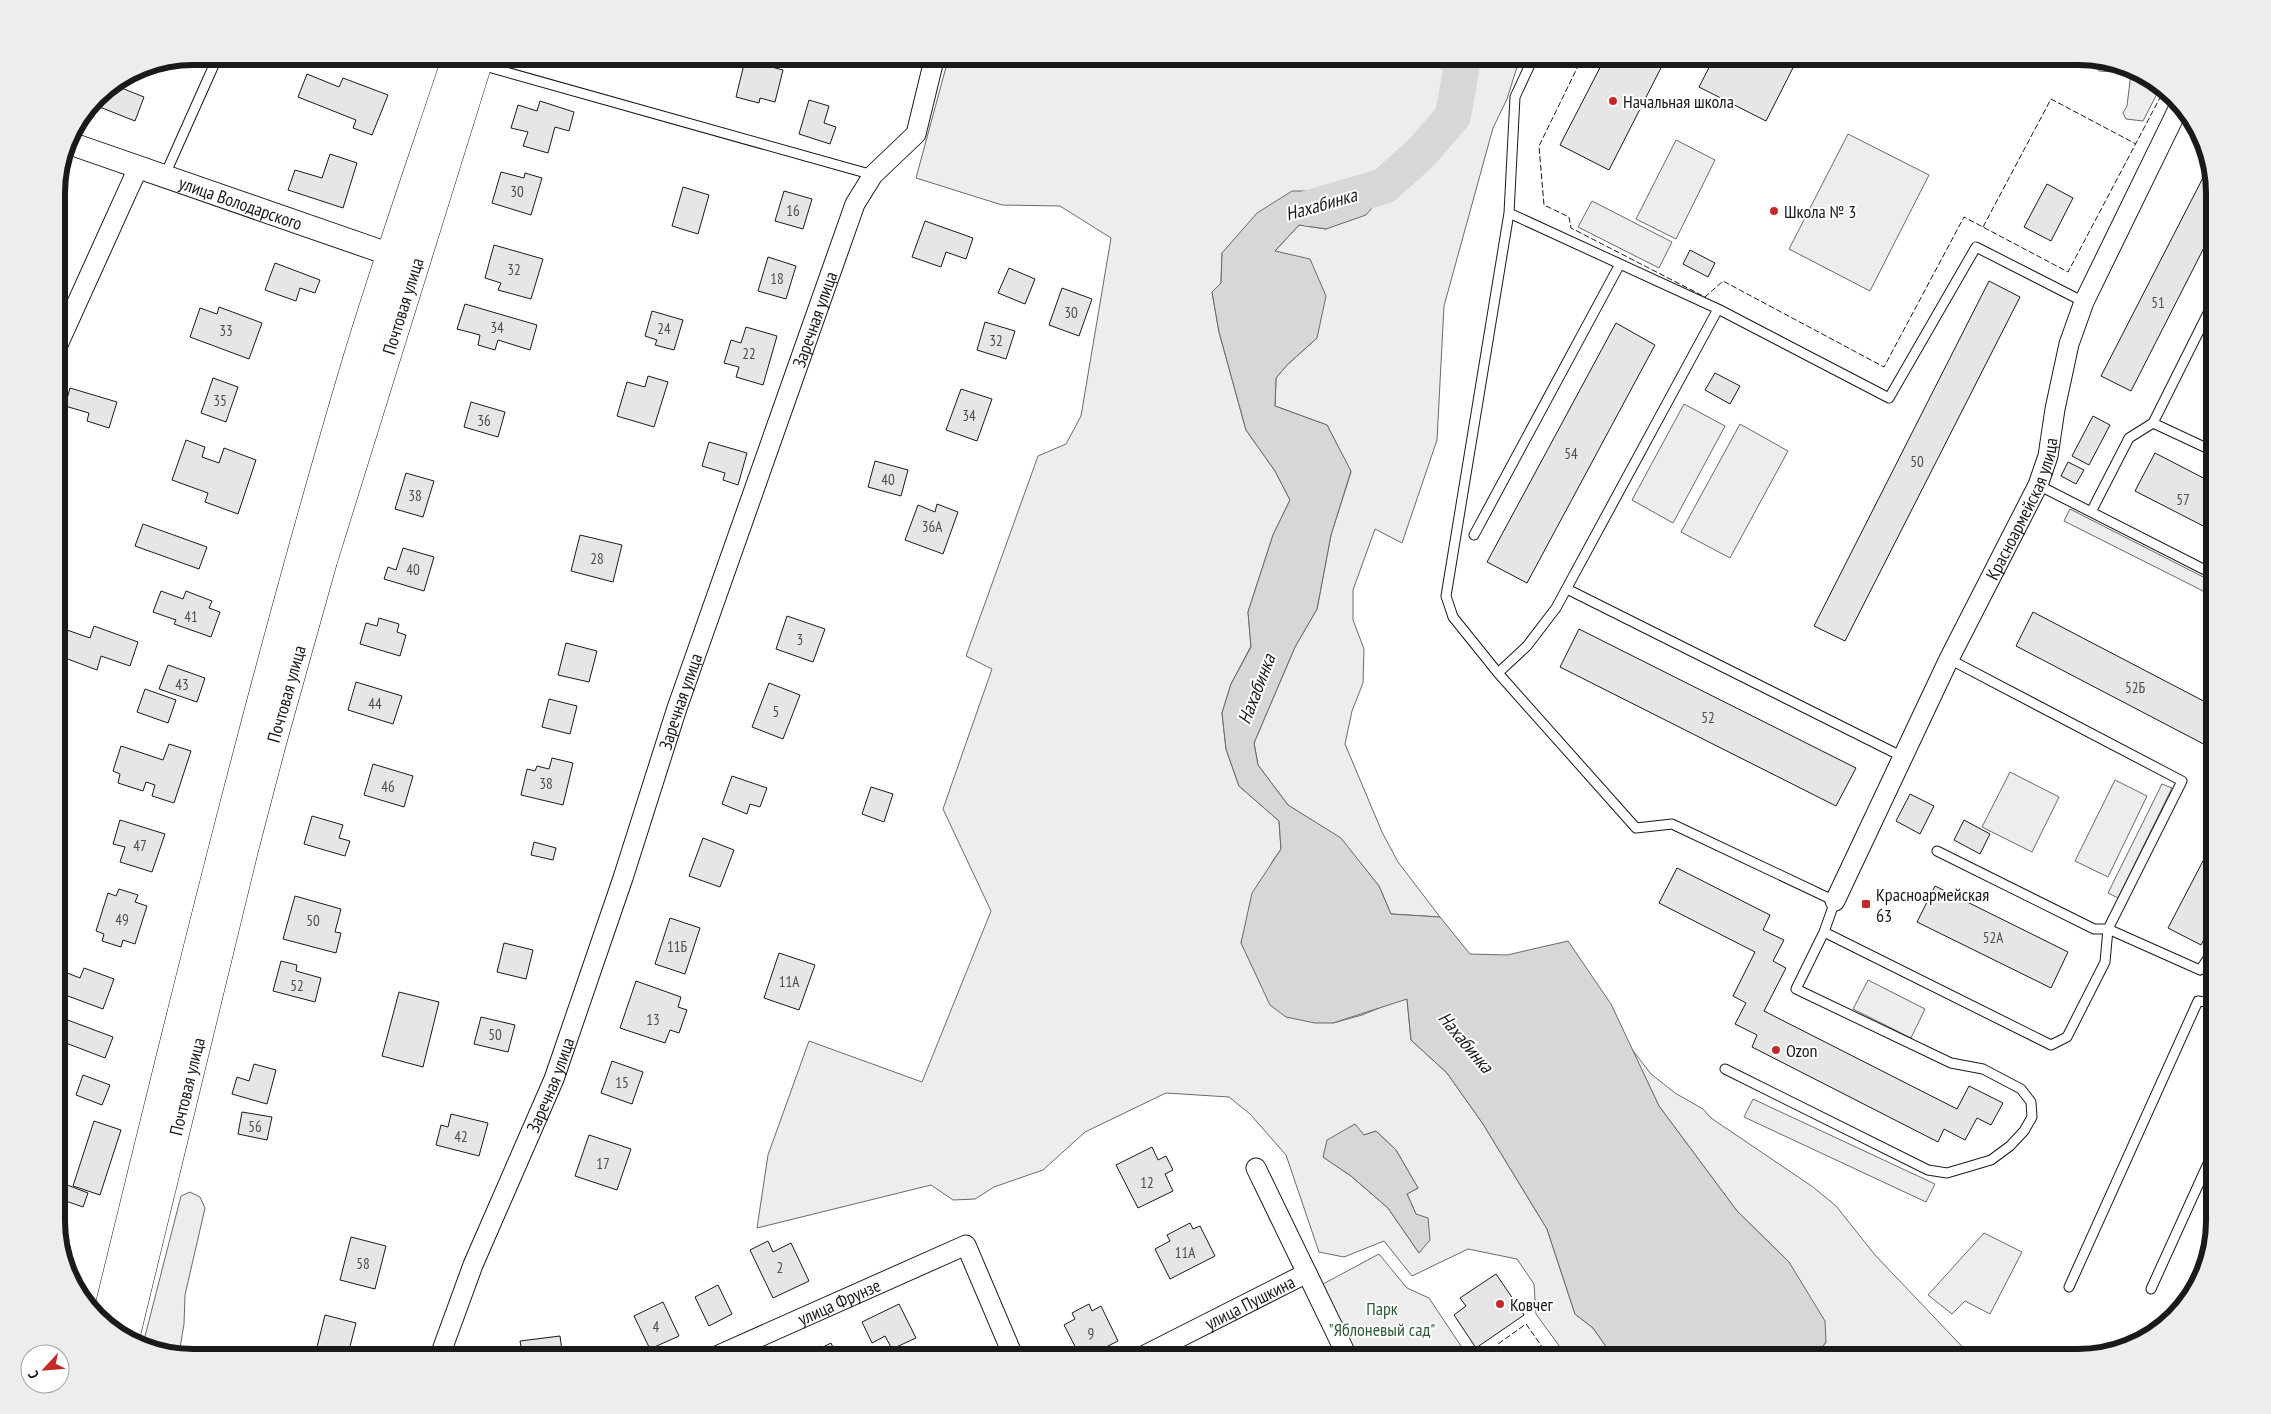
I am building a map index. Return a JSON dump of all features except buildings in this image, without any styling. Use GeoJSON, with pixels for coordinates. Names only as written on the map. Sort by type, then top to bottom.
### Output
{"type":"FeatureCollection","features":[{"type":"Feature","properties":{"kind":"main road","name":"Почтовая улица"},"geometry":{"type":"LineString","coordinates":[[127,1331],[272,743],[404,260],[470,65]]}},
{"type":"Feature","properties":{"kind":"main road","name":"Почтовая улица"},"geometry":{"type":"LineString","coordinates":[[107,1315],[224,838],[351,380],[404,260]]}},
{"type":"Feature","properties":{"kind":"street","name":"Заречная улица"},"geometry":{"type":"LineString","coordinates":[[442,1349],[473,1265],[554,1079],[623,878],[677,708],[855,204],[873,175],[916,134],[934,65]]}},
{"type":"Feature","properties":{"kind":"street","name":"Красноармейская улица"},"geometry":{"type":"LineString","coordinates":[[1834,901],[1949,659],[2038,485],[2048,456],[2069,344],[2084,302],[2176,112]]}},
{"type":"Feature","properties":{"kind":"street","name":"улица Володарского"},"geometry":{"type":"LineString","coordinates":[[75,145],[404,260]]}},
{"type":"Feature","properties":{"kind":"street"},"geometry":{"type":"LineString","coordinates":[[65,324],[138,168]]}},
{"type":"Feature","properties":{"kind":"street"},"geometry":{"type":"LineString","coordinates":[[1256,1168],[1344,1349]]}},
{"type":"Feature","properties":{"kind":"street","name":"улица Фрунзе"},"geometry":{"type":"LineString","coordinates":[[732,1349],[966,1244],[1010,1349]]}},
{"type":"Feature","properties":{"kind":"street","name":"улица Пушкина"},"geometry":{"type":"LineString","coordinates":[[1157,1349],[1307,1273]]}},
{"type":"Feature","properties":{"kind":"lane"},"geometry":{"type":"LineString","coordinates":[[164,177],[214,65]]}},
{"type":"Feature","properties":{"kind":"lane"},"geometry":{"type":"LineString","coordinates":[[493,65],[873,175]]}},
{"type":"Feature","properties":{"kind":"lane"},"geometry":{"type":"LineString","coordinates":[[1530,65],[1515,97],[1509,213],[1446,596],[1453,617],[1498,673],[1636,828],[1672,824],[1834,901],[1824,932],[1796,989],[1951,1063],[1983,1069],[2021,1089],[2031,1102],[2032,1117],[2024,1131],[2010,1146],[1991,1160],[1947,1173],[1928,1170],[1725,1069]]}},
{"type":"Feature","properties":{"kind":"lane"},"geometry":{"type":"LineString","coordinates":[[1509,213],[1718,309],[1890,398],[1976,247],[2084,302]]}},
{"type":"Feature","properties":{"kind":"lane"},"geometry":{"type":"LineString","coordinates":[[1474,535],[1620,264]]}},
{"type":"Feature","properties":{"kind":"lane"},"geometry":{"type":"LineString","coordinates":[[1498,673],[1527,646],[1556,608],[1718,309]]}},
{"type":"Feature","properties":{"kind":"lane"},"geometry":{"type":"LineString","coordinates":[[2091,512],[2129,438],[2153,422],[2206,315]]}},
{"type":"Feature","properties":{"kind":"lane"},"geometry":{"type":"LineString","coordinates":[[2153,422],[2206,448]]}},
{"type":"Feature","properties":{"kind":"lane"},"geometry":{"type":"LineString","coordinates":[[2038,485],[2206,570]]}},
{"type":"Feature","properties":{"kind":"lane"},"geometry":{"type":"LineString","coordinates":[[1566,589],[1903,757]]}},
{"type":"Feature","properties":{"kind":"lane"},"geometry":{"type":"LineString","coordinates":[[1824,932],[2051,1045],[2067,1037],[2105,962],[2108,929],[2182,781],[1949,659]]}},
{"type":"Feature","properties":{"kind":"lane"},"geometry":{"type":"LineString","coordinates":[[1937,852],[2094,929],[2108,929],[2200,970],[2206,961]]}},
{"type":"Feature","properties":{"kind":"lane"},"geometry":{"type":"LineString","coordinates":[[2069,1287],[2198,1002],[2206,1002]]}},
{"type":"Feature","properties":{"kind":"lane"},"geometry":{"type":"LineString","coordinates":[[2151,1290],[2206,1168]]}},
{"type":"Feature","properties":{"kind":"shaded area"},"geometry":{"type":"Polygon","coordinates":[[[947,65],[1514,65],[1517,67],[1507,99],[1493,128],[1444,306],[1437,440],[1402,543],[1375,529],[1353,590],[1353,620],[1364,649],[1363,683],[1352,711],[1345,744],[1382,832],[1398,862],[1440,917],[1391,914],[1379,886],[1341,839],[1288,805],[1258,765],[1254,743],[1295,647],[1317,609],[1331,535],[1351,472],[1327,425],[1275,406],[1276,378],[1287,365],[1317,338],[1275,251],[1299,225],[1326,229],[1376,203],[1343,191],[1222,253],[1221,283],[1212,292],[1219,332],[1246,430],[1275,471],[1290,500],[1273,535],[1248,612],[1251,646],[1231,684],[1222,713],[1226,749],[1239,786],[1279,821],[1281,849],[1272,862],[1241,942],[1252,965],[1333,1023],[1407,999],[1411,1040],[1447,1073],[1483,1124],[1547,1229],[1575,1314],[1593,1328],[1608,1349],[1561,1349],[1536,1314],[1534,1284],[1517,1259],[1468,1249],[1412,1276],[1384,1241],[1344,1257],[1319,1252],[1286,1155],[1250,1114],[1229,1097],[1166,1093],[1085,1132],[1043,1170],[994,1187],[975,1199],[953,1200],[931,1185],[757,1228],[768,1155],[809,1041],[922,1082],[991,911],[943,809],[992,669],[966,656],[1038,456],[1066,444],[1081,416],[1111,238],[1060,206],[1002,205],[916,178],[947,65]],[[1354,1125],[1347,1129],[1323,1157],[1351,1176],[1388,1208],[1419,1253],[1416,1214],[1407,1194],[1418,1188],[1396,1150],[1376,1131],[1364,1135],[1354,1125]]]}},
{"type":"Feature","properties":{"kind":"shaded area"},"geometry":{"type":"Polygon","coordinates":[[[2096,66],[2120,72],[2099,71],[2096,66]]]}},
{"type":"Feature","properties":{"kind":"shaded area"},"geometry":{"type":"Polygon","coordinates":[[[2131,77],[2157,93],[2143,121],[2126,119],[2123,113],[2127,106],[2131,77]]]}},
{"type":"Feature","properties":{"kind":"shaded area"},"geometry":{"type":"Polygon","coordinates":[[[1848,134],[1929,175],[1870,291],[1789,249],[1848,134]]]}},
{"type":"Feature","properties":{"kind":"shaded area"},"geometry":{"type":"Polygon","coordinates":[[[1676,140],[1715,160],[1676,239],[1636,219],[1676,140]]]}},
{"type":"Feature","properties":{"kind":"shaded area"},"geometry":{"type":"Polygon","coordinates":[[[1592,201],[1672,242],[1659,268],[1578,227],[1592,201]]]}},
{"type":"Feature","properties":{"kind":"shaded area"},"geometry":{"type":"Polygon","coordinates":[[[1684,404],[1725,426],[1673,523],[1632,500],[1684,404]]]}},
{"type":"Feature","properties":{"kind":"shaded area"},"geometry":{"type":"Polygon","coordinates":[[[1740,424],[1788,451],[1730,558],[1681,532],[1740,424]]]}},
{"type":"Feature","properties":{"kind":"shaded area"},"geometry":{"type":"Polygon","coordinates":[[[2070,509],[2206,578],[2206,592],[2064,521],[2070,509]]]}},
{"type":"Feature","properties":{"kind":"shaded area"},"geometry":{"type":"Polygon","coordinates":[[[2010,772],[2059,797],[2032,852],[1982,827],[2010,772]]]}},
{"type":"Feature","properties":{"kind":"shaded area"},"geometry":{"type":"Polygon","coordinates":[[[2115,780],[2147,796],[2108,877],[2075,861],[2115,780]]]}},
{"type":"Feature","properties":{"kind":"shaded area"},"geometry":{"type":"Polygon","coordinates":[[[2162,784],[2172,788],[2118,898],[2108,893],[2162,784]]]}},
{"type":"Feature","properties":{"kind":"shaded area"},"geometry":{"type":"Polygon","coordinates":[[[1868,980],[1925,1009],[1911,1038],[1853,1009],[1868,980]]]}},
{"type":"Feature","properties":{"kind":"shaded area"},"geometry":{"type":"Polygon","coordinates":[[[1631,1048],[1651,1074],[1675,1093],[1703,1109],[1711,1118],[1813,1187],[1836,1206],[1875,1255],[1964,1349],[1821,1349],[1826,1342],[1789,1262],[1737,1211],[1659,1106],[1631,1048]]]}},
{"type":"Feature","properties":{"kind":"shaded area"},"geometry":{"type":"Polygon","coordinates":[[[1753,1099],[1935,1184],[1926,1202],[1744,1117],[1753,1099]]]}},
{"type":"Feature","properties":{"kind":"shaded area"},"geometry":{"type":"Polygon","coordinates":[[[190,1192],[200,1197],[205,1208],[185,1295],[184,1324],[180,1348],[160,1345],[144,1339],[181,1196],[190,1192]]]}},
{"type":"Feature","properties":{"kind":"shaded area"},"geometry":{"type":"Polygon","coordinates":[[[1984,1233],[2022,1252],[1990,1314],[1965,1301],[1952,1314],[1928,1295],[1984,1233]]]}},
{"type":"Feature","properties":{"kind":"shaded area","name":"Парк \"Яблоневый сад\""},"geometry":{"type":"Polygon","coordinates":[[[1379,1254],[1407,1288],[1429,1298],[1463,1349],[1352,1349],[1323,1284],[1379,1254]]]}},
{"type":"Feature","properties":{"kind":"water"},"geometry":{"type":"Polygon","coordinates":[[[1292,191],[1342,191],[1376,203],[1366,215],[1326,229],[1299,225],[1275,251],[1310,259],[1326,296],[1317,338],[1287,365],[1276,378],[1275,406],[1327,425],[1351,471],[1331,535],[1317,609],[1295,647],[1254,743],[1258,765],[1288,805],[1341,838],[1379,886],[1391,914],[1440,917],[1470,954],[1507,955],[1568,941],[1611,1004],[1659,1106],[1737,1211],[1789,1262],[1825,1321],[1826,1342],[1821,1349],[1608,1349],[1593,1328],[1575,1314],[1547,1229],[1483,1124],[1447,1073],[1411,1040],[1407,999],[1333,1023],[1315,1023],[1286,1017],[1270,1005],[1241,943],[1252,893],[1281,849],[1279,821],[1239,786],[1226,749],[1222,713],[1231,684],[1251,647],[1248,612],[1273,535],[1290,500],[1275,471],[1246,430],[1219,332],[1212,292],[1221,283],[1222,253],[1257,213],[1292,191]]]}},
{"type":"Feature","properties":{"kind":"water"},"geometry":{"type":"Polygon","coordinates":[[[1355,1124],[1364,1135],[1376,1131],[1396,1150],[1418,1188],[1407,1194],[1416,1214],[1428,1218],[1430,1240],[1419,1253],[1388,1208],[1351,1176],[1323,1157],[1327,1140],[1355,1124]]]}},
{"type":"Feature","properties":{"kind":"waterway","name":"Нахабинка"},"geometry":{"type":"LineString","coordinates":[[1309,208],[1384,186],[1421,153],[1453,116],[1462,65]]}},
{"type":"Feature","properties":{"kind":"fence"},"geometry":{"type":"LineString","coordinates":[[1579,65],[1539,146],[1544,205],[1569,217],[1571,228],[1705,297],[1723,281],[1884,367],[1964,217],[2068,272],[2161,96]]}},
{"type":"Feature","properties":{"kind":"fence"},"geometry":{"type":"LineString","coordinates":[[1983,227],[2051,99],[2136,144]]}},
{"type":"Feature","properties":{"kind":"fence"},"geometry":{"type":"LineString","coordinates":[[1501,1349],[1498,1344],[1526,1324],[1544,1349]]}},
{"type":"Feature","properties":{"kind":"place","name":"Начальная школа"},"geometry":{"type":"Point","coordinates":[1613,101]}},
{"type":"Feature","properties":{"kind":"place","name":"Школа № 3"},"geometry":{"type":"Point","coordinates":[1774,211]}},
{"type":"Feature","properties":{"kind":"place","name":"Красноармейская 63"},"geometry":{"type":"Point","coordinates":[1866,904]}},
{"type":"Feature","properties":{"kind":"place","name":"Ozon"},"geometry":{"type":"Point","coordinates":[1776,1050]}},
{"type":"Feature","properties":{"kind":"place","name":"Ковчег"},"geometry":{"type":"Point","coordinates":[1500,1304]}}]}
